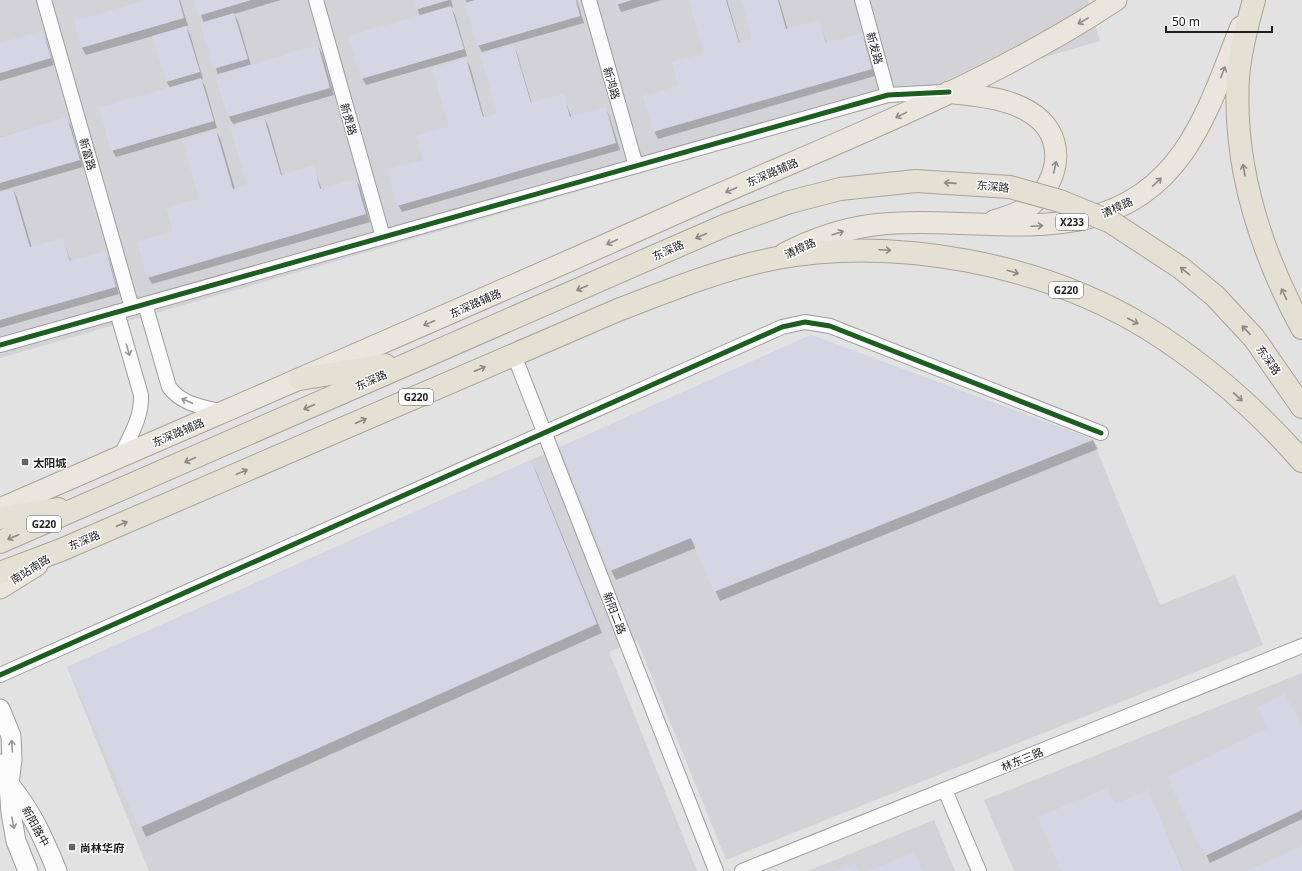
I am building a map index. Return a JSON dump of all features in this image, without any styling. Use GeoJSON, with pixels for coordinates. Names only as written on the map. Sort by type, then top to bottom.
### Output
{"type":"FeatureCollection","features":[{"type":"Feature","properties":{"kind":"highway"},"geometry":{"type":"LineString","coordinates":[[1253,0],[1245,34],[1238,77],[1238,108],[1244,169],[1253,210],[1264,241],[1279,282],[1302,328]]}},
{"type":"Feature","properties":{"kind":"highway","name":"东深路"},"geometry":{"type":"LineString","coordinates":[[0,542],[726,225],[790,202],[840,189],[916,181],[1010,187],[1060,201],[1111,222],[1181,268],[1215,296],[1254,338],[1302,407]]}},
{"type":"Feature","properties":{"kind":"highway","name":"东深路"},"geometry":{"type":"LineString","coordinates":[[0,573],[61,550],[618,310],[706,276],[777,258],[851,250],[886,250],[920,253],[965,260],[1005,269],[1078,294],[1145,327],[1187,354],[1227,387],[1282,439],[1302,461]]}},
{"type":"Feature","properties":{"kind":"highway"},"geometry":{"type":"LineString","coordinates":[[300,379],[416,360]]}},
{"type":"Feature","properties":{"kind":"highway"},"geometry":{"type":"LineString","coordinates":[[0,518],[87,505]]}},
{"type":"Feature","properties":{"kind":"main road"},"geometry":{"type":"LineString","coordinates":[[949,92],[1018,59],[1089,18],[1116,0]]}},
{"type":"Feature","properties":{"kind":"main road","name":"清樟路"},"geometry":{"type":"LineString","coordinates":[[777,258],[815,240],[844,231],[872,225],[908,223],[1031,226],[1060,224],[1085,219],[1113,210],[1137,199],[1171,168],[1195,133],[1213,95],[1253,0]]}},
{"type":"Feature","properties":{"kind":"main road"},"geometry":{"type":"LineString","coordinates":[[949,92],[998,99],[1016,104],[1030,111],[1041,121],[1050,133],[1055,145],[1057,159],[1054,176],[1043,193],[1029,206],[987,224]]}},
{"type":"Feature","properties":{"kind":"main road","name":"东深路辅路"},"geometry":{"type":"LineString","coordinates":[[0,509],[864,132],[949,92]]}},
{"type":"Feature","properties":{"kind":"main road","name":"南站南路"},"geometry":{"type":"LineString","coordinates":[[0,588],[61,550]]}},
{"type":"Feature","properties":{"kind":"main road"},"geometry":{"type":"LineString","coordinates":[[0,709],[11,736],[12,759],[5,780]]}},
{"type":"Feature","properties":{"kind":"main road","name":"新阳路中"},"geometry":{"type":"LineString","coordinates":[[5,780],[16,841],[28,871]]}},
{"type":"Feature","properties":{"kind":"main road","name":"新阳路中"},"geometry":{"type":"LineString","coordinates":[[5,780],[41,831],[57,871]]}},
{"type":"Feature","properties":{"kind":"street","name":"新富路"},"geometry":{"type":"LineString","coordinates":[[44,0],[132,308]]}},
{"type":"Feature","properties":{"kind":"street","name":"新贵路"},"geometry":{"type":"LineString","coordinates":[[316,0],[383,237]]}},
{"type":"Feature","properties":{"kind":"street","name":"新鸿路"},"geometry":{"type":"LineString","coordinates":[[589,0],[636,166]]}},
{"type":"Feature","properties":{"kind":"street","name":"新发路"},"geometry":{"type":"LineString","coordinates":[[862,0],[888,95]]}},
{"type":"Feature","properties":{"kind":"street"},"geometry":{"type":"LineString","coordinates":[[0,345],[888,95],[949,92]]}},
{"type":"Feature","properties":{"kind":"street"},"geometry":{"type":"LineString","coordinates":[[145,304],[169,387],[175,396],[188,402],[224,412]]}},
{"type":"Feature","properties":{"kind":"street"},"geometry":{"type":"LineString","coordinates":[[117,312],[142,402],[142,409],[120,457]]}},
{"type":"Feature","properties":{"kind":"street"},"geometry":{"type":"LineString","coordinates":[[0,675],[782,327],[805,322],[830,326],[1101,433]]}},
{"type":"Feature","properties":{"kind":"street","name":"新阳二路"},"geometry":{"type":"LineString","coordinates":[[514,355],[716,871]]}},
{"type":"Feature","properties":{"kind":"street","name":"林东三路"},"geometry":{"type":"LineString","coordinates":[[742,871],[1302,646]]}},
{"type":"Feature","properties":{"kind":"street","name":"新阳路中"},"geometry":{"type":"LineString","coordinates":[[0,763],[5,780]]}},
{"type":"Feature","properties":{"kind":"street"},"geometry":{"type":"LineString","coordinates":[[945,790],[979,871]]}},
{"type":"Feature","properties":{"kind":"shaded area"},"geometry":{"type":"Polygon","coordinates":[[[0,0],[1088,0],[1100,41],[0,358],[0,0]]]}},
{"type":"Feature","properties":{"kind":"shaded area"},"geometry":{"type":"Polygon","coordinates":[[[811,335],[1093,440],[1160,605],[1235,575],[1263,645],[726,860],[637,640],[609,652],[697,871],[149,871],[67,667],[811,335]]]}},
{"type":"Feature","properties":{"kind":"shaded area"},"geometry":{"type":"Polygon","coordinates":[[[1302,673],[1302,871],[1014,871],[984,800],[1302,673]]]}},
{"type":"Feature","properties":{"kind":"shaded area"},"geometry":{"type":"Polygon","coordinates":[[[934,820],[955,871],[808,871],[934,820]]]}},
{"type":"Feature","properties":{"kind":"building"},"geometry":{"type":"Polygon","coordinates":[[[146,0],[179,0],[184,18],[81,48],[74,21],[146,0]]]}},
{"type":"Feature","properties":{"kind":"building"},"geometry":{"type":"Polygon","coordinates":[[[194,0],[251,0],[198,16],[194,0]]]}},
{"type":"Feature","properties":{"kind":"building"},"geometry":{"type":"Polygon","coordinates":[[[413,0],[449,0],[415,10],[413,0]]]}},
{"type":"Feature","properties":{"kind":"building"},"geometry":{"type":"Polygon","coordinates":[[[475,0],[576,0],[580,16],[477,46],[465,3],[475,0]]]}},
{"type":"Feature","properties":{"kind":"building"},"geometry":{"type":"Polygon","coordinates":[[[615,0],[632,0],[616,5],[615,0]]]}},
{"type":"Feature","properties":{"kind":"building"},"geometry":{"type":"Polygon","coordinates":[[[689,0],[726,0],[739,43],[752,39],[741,0],[778,0],[786,29],[819,20],[826,43],[862,33],[872,69],[653,132],[643,96],[678,86],[672,62],[704,53],[689,0]]]}},
{"type":"Feature","properties":{"kind":"building"},"geometry":{"type":"Polygon","coordinates":[[[451,6],[464,49],[361,79],[348,36],[451,6]]]}},
{"type":"Feature","properties":{"kind":"building"},"geometry":{"type":"Polygon","coordinates":[[[234,13],[248,59],[213,69],[200,23],[234,13]]]}},
{"type":"Feature","properties":{"kind":"building"},"geometry":{"type":"Polygon","coordinates":[[[186,26],[200,72],[166,82],[152,36],[186,26]]]}},
{"type":"Feature","properties":{"kind":"building"},"geometry":{"type":"Polygon","coordinates":[[[43,31],[51,58],[0,73],[0,43],[43,31]]]}},
{"type":"Feature","properties":{"kind":"building"},"geometry":{"type":"Polygon","coordinates":[[[318,45],[330,88],[228,117],[215,75],[318,45]]]}},
{"type":"Feature","properties":{"kind":"building"},"geometry":{"type":"Polygon","coordinates":[[[514,45],[531,103],[564,94],[570,117],[606,107],[616,143],[397,206],[387,170],[423,160],[416,136],[449,127],[432,68],[466,58],[483,117],[497,113],[480,54],[514,45]]]}},
{"type":"Feature","properties":{"kind":"building"},"geometry":{"type":"Polygon","coordinates":[[[201,78],[214,121],[111,151],[99,108],[201,78]]]}},
{"type":"Feature","properties":{"kind":"building"},"geometry":{"type":"Polygon","coordinates":[[[67,117],[80,160],[0,183],[0,137],[67,117]]]}},
{"type":"Feature","properties":{"kind":"building"},"geometry":{"type":"Polygon","coordinates":[[[264,117],[281,175],[314,165],[320,189],[356,179],[366,214],[147,278],[137,242],[173,231],[166,208],[199,198],[182,140],[216,130],[233,189],[247,185],[230,126],[264,117]]]}},
{"type":"Feature","properties":{"kind":"building"},"geometry":{"type":"Polygon","coordinates":[[[13,189],[30,247],[63,238],[70,261],[106,251],[116,287],[0,320],[0,193],[13,189]]]}},
{"type":"Feature","properties":{"kind":"building"},"geometry":{"type":"Polygon","coordinates":[[[811,335],[1093,440],[714,592],[691,538],[610,571],[560,447],[811,335]]]}},
{"type":"Feature","properties":{"kind":"building"},"geometry":{"type":"Polygon","coordinates":[[[531,460],[597,624],[139,828],[67,667],[531,460]]]}},
{"type":"Feature","properties":{"kind":"building"},"geometry":{"type":"Polygon","coordinates":[[[1285,694],[1302,727],[1302,810],[1205,856],[1167,777],[1268,728],[1258,707],[1285,694]]]}},
{"type":"Feature","properties":{"kind":"building"},"geometry":{"type":"Polygon","coordinates":[[[1108,788],[1115,804],[1149,790],[1183,871],[1061,871],[1038,817],[1108,788]]]}},
{"type":"Feature","properties":{"kind":"building"},"geometry":{"type":"Polygon","coordinates":[[[1302,846],[1302,871],[1246,871],[1302,846]]]}},
{"type":"Feature","properties":{"kind":"building"},"geometry":{"type":"Polygon","coordinates":[[[914,852],[922,871],[869,871],[914,852]]]}},
{"type":"Feature","properties":{"kind":"building"},"geometry":{"type":"Polygon","coordinates":[[[855,863],[858,871],[835,871],[855,863]]]}},
{"type":"Feature","properties":{"kind":"cycle path"},"geometry":{"type":"LineString","coordinates":[[0,345],[888,95],[949,92]]}},
{"type":"Feature","properties":{"kind":"cycle path"},"geometry":{"type":"LineString","coordinates":[[0,675],[782,327],[805,322],[830,326],[1101,433]]}},
{"type":"Feature","properties":{"kind":"place","name":"太阳城"},"geometry":{"type":"Point","coordinates":[25,462]}},
{"type":"Feature","properties":{"kind":"place","name":"尚林华府"},"geometry":{"type":"Point","coordinates":[72,847]}}]}
